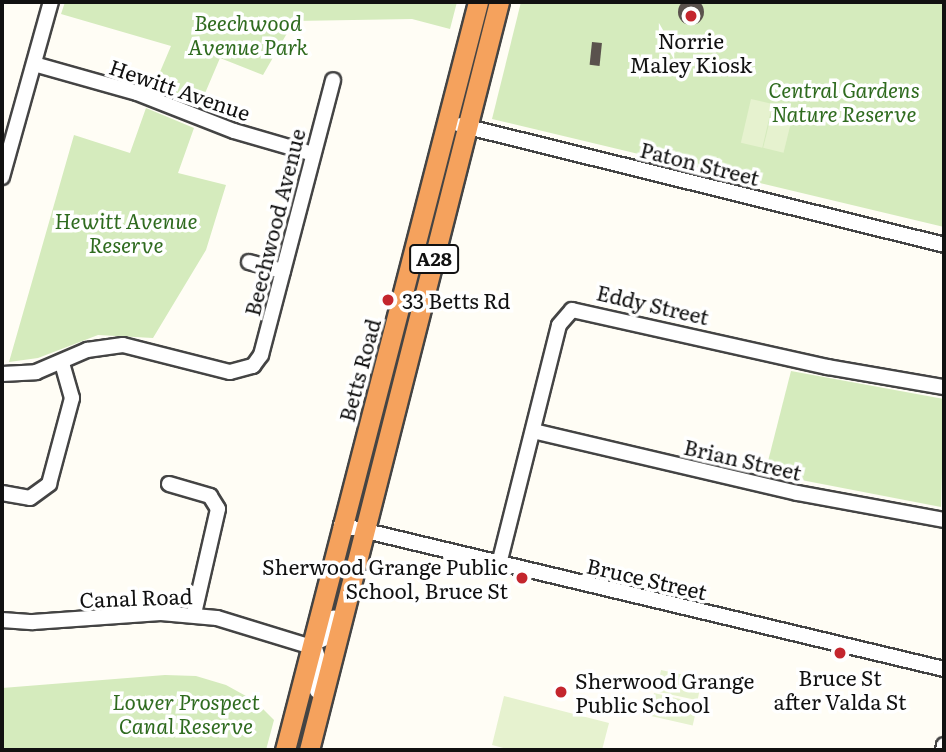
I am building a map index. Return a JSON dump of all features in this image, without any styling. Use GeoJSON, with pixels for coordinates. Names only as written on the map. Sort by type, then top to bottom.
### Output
{"type":"FeatureCollection","features":[{"type":"Feature","properties":{"kind":"highway","name":"Betts Road"},"geometry":{"type":"LineString","coordinates":[[285,750],[478,2]]}},
{"type":"Feature","properties":{"kind":"highway","name":"A28"},"geometry":{"type":"LineString","coordinates":[[309,750],[499,2]]}},
{"type":"Feature","properties":{"kind":"street"},"geometry":{"type":"LineString","coordinates":[[2,177],[8,131],[34,64],[51,2]]}},
{"type":"Feature","properties":{"kind":"street","name":"Hewitt Avenue"},"geometry":{"type":"LineString","coordinates":[[34,64],[137,93],[223,128],[313,154]]}},
{"type":"Feature","properties":{"kind":"street","name":"Beechwood Avenue"},"geometry":{"type":"LineString","coordinates":[[2,374],[36,372],[87,350],[123,345],[252,375],[261,355],[333,80]]}},
{"type":"Feature","properties":{"kind":"street","name":"Paton Street"},"geometry":{"type":"LineString","coordinates":[[446,122],[944,245]]}},
{"type":"Feature","properties":{"kind":"street"},"geometry":{"type":"LineString","coordinates":[[250,262],[284,271]]}},
{"type":"Feature","properties":{"kind":"street","name":"Eddy Street"},"geometry":{"type":"LineString","coordinates":[[499,564],[561,319],[577,309],[838,369],[944,387]]}},
{"type":"Feature","properties":{"kind":"street"},"geometry":{"type":"LineString","coordinates":[[2,493],[41,499],[50,481],[71,402],[71,383],[62,362]]}},
{"type":"Feature","properties":{"kind":"street","name":"Brian Street"},"geometry":{"type":"LineString","coordinates":[[533,431],[797,494],[944,520]]}},
{"type":"Feature","properties":{"kind":"street"},"geometry":{"type":"LineString","coordinates":[[169,484],[220,500],[194,614]]}},
{"type":"Feature","properties":{"kind":"street","name":"Bruce Street"},"geometry":{"type":"LineString","coordinates":[[341,525],[944,669]]}},
{"type":"Feature","properties":{"kind":"street"},"geometry":{"type":"LineString","coordinates":[[320,705],[318,655],[310,645],[326,638],[337,609],[348,596]]}},
{"type":"Feature","properties":{"kind":"street","name":"Canal Road"},"geometry":{"type":"LineString","coordinates":[[2,620],[194,614],[310,645]]}},
{"type":"Feature","properties":{"kind":"street"},"geometry":{"type":"LineString","coordinates":[[943,750],[944,745]]}},
{"type":"Feature","properties":{"kind":"green space","name":"Beechwood Avenue Park"},"geometry":{"type":"Polygon","coordinates":[[[65,2],[457,2],[450,29],[412,19],[294,21],[263,75],[220,58],[200,105],[154,86],[171,46],[61,14],[65,2]]]}},
{"type":"Feature","properties":{"kind":"green space","name":"Central Gardens Nature Reserve"},"geometry":{"type":"Polygon","coordinates":[[[521,2],[944,2],[944,227],[492,119],[521,2]]]}},
{"type":"Feature","properties":{"kind":"green space"},"geometry":{"type":"Polygon","coordinates":[[[751,99],[772,104],[762,148],[741,143],[751,99]]]}},
{"type":"Feature","properties":{"kind":"green space"},"geometry":{"type":"Polygon","coordinates":[[[774,104],[794,109],[783,153],[763,148],[774,104]]]}},
{"type":"Feature","properties":{"kind":"green space","name":"Hewitt Avenue Reserve"},"geometry":{"type":"Polygon","coordinates":[[[146,108],[194,128],[178,173],[226,185],[206,250],[153,338],[98,335],[38,358],[9,362],[74,135],[130,153],[146,108]]]}},
{"type":"Feature","properties":{"kind":"green space"},"geometry":{"type":"Polygon","coordinates":[[[791,371],[944,399],[941,507],[765,473],[791,371]]]}},
{"type":"Feature","properties":{"kind":"green space"},"geometry":{"type":"Polygon","coordinates":[[[661,670],[702,679],[698,700],[656,692],[661,670]]]}},
{"type":"Feature","properties":{"kind":"green space","name":"Lower Prospect Canal Reserve"},"geometry":{"type":"Polygon","coordinates":[[[165,675],[196,676],[226,685],[255,701],[274,720],[266,750],[2,750],[2,688],[165,675]]]}},
{"type":"Feature","properties":{"kind":"green space"},"geometry":{"type":"Polygon","coordinates":[[[654,693],[698,703],[693,726],[649,715],[654,693]]]}},
{"type":"Feature","properties":{"kind":"green space"},"geometry":{"type":"Polygon","coordinates":[[[504,696],[609,723],[602,750],[511,750],[492,745],[504,696]]]}},
{"type":"Feature","properties":{"kind":"building","name":"Norrie Maley Kiosk"},"geometry":{"type":"Polygon","coordinates":[[[691,-1],[700,3],[704,12],[700,21],[691,25],[682,21],[678,12],[682,3],[691,-1]]]}},
{"type":"Feature","properties":{"kind":"building"},"geometry":{"type":"Polygon","coordinates":[[[592,42],[602,43],[600,66],[590,65],[592,42]]]}},
{"type":"Feature","properties":{"kind":"place","name":"Norrie Maley Kiosk"},"geometry":{"type":"Point","coordinates":[691,16]}},
{"type":"Feature","properties":{"kind":"place","name":"33 Betts Rd"},"geometry":{"type":"Point","coordinates":[388,300]}},
{"type":"Feature","properties":{"kind":"place","name":"Sherwood Grange Public School, Bruce St"},"geometry":{"type":"Point","coordinates":[522,578]}},
{"type":"Feature","properties":{"kind":"place","name":"Bruce St after Valda St"},"geometry":{"type":"Point","coordinates":[840,653]}},
{"type":"Feature","properties":{"kind":"place","name":"Sherwood Grange Public School"},"geometry":{"type":"Point","coordinates":[561,692]}}]}
